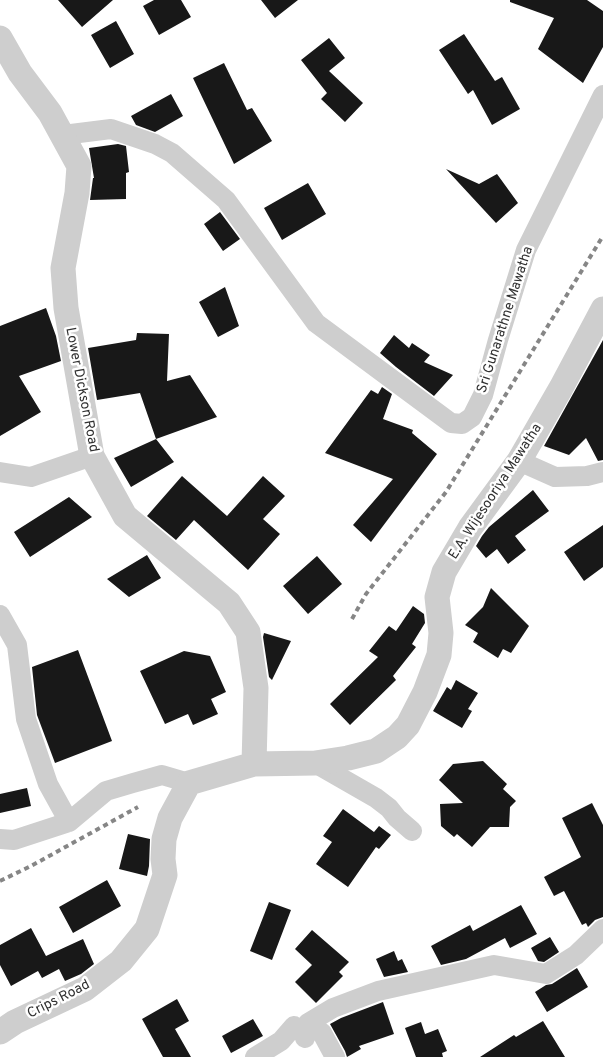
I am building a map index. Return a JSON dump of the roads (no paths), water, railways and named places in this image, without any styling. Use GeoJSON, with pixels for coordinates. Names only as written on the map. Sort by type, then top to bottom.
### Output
{"type":"FeatureCollection","features":[{"type":"Feature","properties":{"kind":"street","name":"Lower Dickson Road"},"geometry":{"type":"LineString","coordinates":[[0,38],[20,73],[63,135],[79,166],[63,268],[66,308],[92,456],[125,516],[229,603],[248,632],[256,688],[254,764]]}},
{"type":"Feature","properties":{"kind":"street","name":"Sri Gunarathne Mawatha"},"geometry":{"type":"LineString","coordinates":[[63,135],[111,129],[155,144],[172,153],[226,200],[316,323],[451,423],[462,424],[472,417],[483,395],[526,250],[603,95]]}},
{"type":"Feature","properties":{"kind":"street","name":"E.A. Wijesooriya Mawatha"},"geometry":{"type":"LineString","coordinates":[[254,764],[315,763],[348,758],[376,750],[397,737],[408,724],[425,692],[439,655],[441,633],[437,597],[444,572],[470,528],[519,461],[603,309]]}},
{"type":"Feature","properties":{"kind":"street"},"geometry":{"type":"LineString","coordinates":[[0,472],[31,477],[92,456]]}},
{"type":"Feature","properties":{"kind":"street"},"geometry":{"type":"LineString","coordinates":[[519,461],[555,477],[587,476],[603,472]]}},
{"type":"Feature","properties":{"kind":"street"},"geometry":{"type":"LineString","coordinates":[[0,615],[18,645],[26,719],[48,784],[69,822]]}},
{"type":"Feature","properties":{"kind":"street"},"geometry":{"type":"LineString","coordinates":[[315,763],[376,798],[412,831]]}},
{"type":"Feature","properties":{"kind":"street"},"geometry":{"type":"LineString","coordinates":[[0,839],[14,840],[69,822],[106,791],[162,775],[188,783],[254,764]]}},
{"type":"Feature","properties":{"kind":"street","name":"Crips Road"},"geometry":{"type":"LineString","coordinates":[[0,1032],[16,1022],[85,989],[121,961],[147,929],[166,875],[163,859],[164,839],[170,818],[188,783]]}},
{"type":"Feature","properties":{"kind":"street"},"geometry":{"type":"LineString","coordinates":[[255,1057],[302,1029],[332,1008],[378,991],[494,965],[546,974],[576,955],[603,928]]}},
{"type":"Feature","properties":{"kind":"street"},"geometry":{"type":"LineString","coordinates":[[302,1029],[322,1033],[335,1057]]}},
{"type":"Feature","properties":{"kind":"railway"},"geometry":{"type":"LineString","coordinates":[[352,619],[366,594],[446,492],[603,236]]}},
{"type":"Feature","properties":{"kind":"railway"},"geometry":{"type":"LineString","coordinates":[[0,881],[138,807]]}}]}
